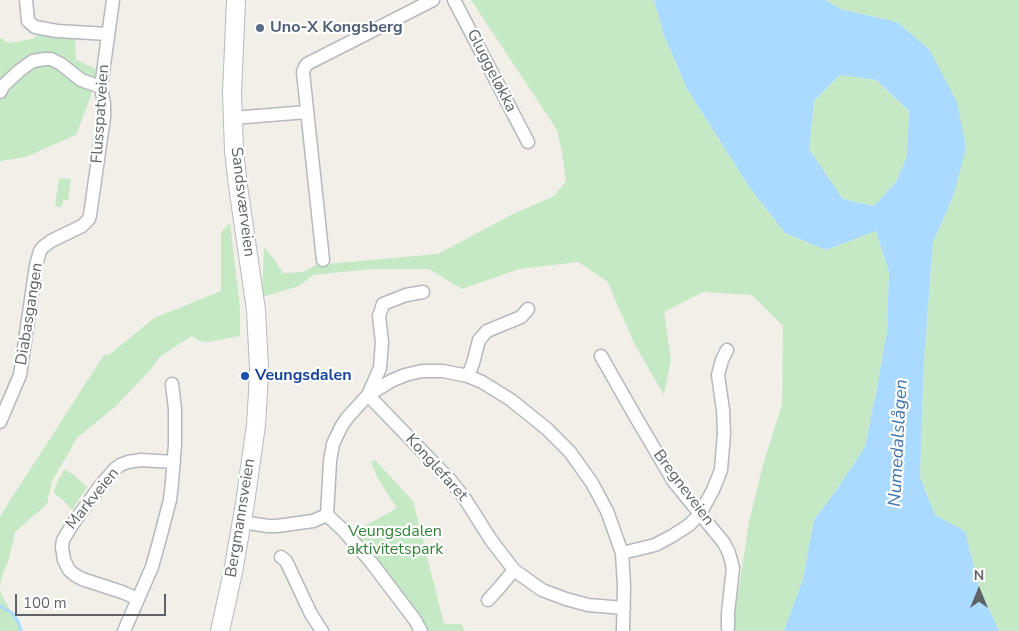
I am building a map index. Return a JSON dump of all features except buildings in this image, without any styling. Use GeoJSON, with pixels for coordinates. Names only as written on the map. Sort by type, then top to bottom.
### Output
{"type":"FeatureCollection","features":[{"type":"Feature","properties":{"kind":"main road","name":"Sandsværveien"},"geometry":{"type":"LineString","coordinates":[[236,0],[233,74],[234,151],[256,310],[258,403]]}},
{"type":"Feature","properties":{"kind":"main road","name":"Bergmannsveien"},"geometry":{"type":"LineString","coordinates":[[220,631],[242,522],[252,459],[258,403]]}},
{"type":"Feature","properties":{"kind":"street"},"geometry":{"type":"LineString","coordinates":[[26,0],[28,21],[35,27],[58,31],[108,34]]}},
{"type":"Feature","properties":{"kind":"street","name":"Flusspatveien"},"geometry":{"type":"LineString","coordinates":[[82,226],[89,219],[92,208],[104,117],[102,87],[113,0]]}},
{"type":"Feature","properties":{"kind":"street"},"geometry":{"type":"LineString","coordinates":[[323,260],[303,72],[307,64],[433,0]]}},
{"type":"Feature","properties":{"kind":"street","name":"Gluggeløkka"},"geometry":{"type":"LineString","coordinates":[[454,0],[528,142]]}},
{"type":"Feature","properties":{"kind":"street"},"geometry":{"type":"LineString","coordinates":[[0,92],[4,85],[19,71],[40,59],[56,61],[81,80],[102,87]]}},
{"type":"Feature","properties":{"kind":"street"},"geometry":{"type":"LineString","coordinates":[[233,118],[307,112]]}},
{"type":"Feature","properties":{"kind":"street","name":"Diabasgangen"},"geometry":{"type":"LineString","coordinates":[[0,422],[20,375],[36,265],[40,251],[51,241],[82,226]]}},
{"type":"Feature","properties":{"kind":"street"},"geometry":{"type":"LineString","coordinates":[[368,395],[380,368],[382,342],[379,316],[383,304],[406,295],[423,292]]}},
{"type":"Feature","properties":{"kind":"street"},"geometry":{"type":"LineString","coordinates":[[468,376],[479,340],[484,334],[521,317],[528,309]]}},
{"type":"Feature","properties":{"kind":"street"},"geometry":{"type":"LineString","coordinates":[[622,553],[655,545],[690,525],[700,514],[713,490],[720,470],[724,433],[718,375],[727,350]]}},
{"type":"Feature","properties":{"kind":"street","name":"Bregneveien"},"geometry":{"type":"LineString","coordinates":[[601,356],[674,482],[724,543],[729,553],[732,568],[728,628]]}},
{"type":"Feature","properties":{"kind":"street"},"geometry":{"type":"LineString","coordinates":[[327,515],[333,444],[347,418],[368,395],[405,375],[422,372],[443,372],[468,376],[482,382],[511,400],[547,429],[570,452],[592,483],[607,511],[622,553],[624,585],[623,631]]}},
{"type":"Feature","properties":{"kind":"street"},"geometry":{"type":"LineString","coordinates":[[124,631],[152,567],[170,500],[174,462],[175,409],[172,384]]}},
{"type":"Feature","properties":{"kind":"street","name":"Konglefaret"},"geometry":{"type":"LineString","coordinates":[[368,395],[451,481],[514,570],[542,590],[566,599],[588,605],[624,608]]}},
{"type":"Feature","properties":{"kind":"street","name":"Markveien"},"geometry":{"type":"LineString","coordinates":[[138,599],[75,575],[66,565],[62,553],[63,540],[114,469],[128,462],[141,460],[174,462]]}},
{"type":"Feature","properties":{"kind":"street"},"geometry":{"type":"LineString","coordinates":[[242,522],[277,526],[312,521],[327,515]]}},
{"type":"Feature","properties":{"kind":"street"},"geometry":{"type":"LineString","coordinates":[[327,515],[371,562],[415,620],[421,631]]}},
{"type":"Feature","properties":{"kind":"street"},"geometry":{"type":"LineString","coordinates":[[281,557],[286,561],[311,614],[322,631]]}},
{"type":"Feature","properties":{"kind":"street"},"geometry":{"type":"LineString","coordinates":[[488,600],[514,570]]}},
{"type":"Feature","properties":{"kind":"green space"},"geometry":{"type":"Polygon","coordinates":[[[471,0],[654,0],[664,35],[687,89],[750,188],[785,233],[826,250],[876,231],[889,272],[887,331],[865,447],[814,520],[803,579],[784,631],[729,631],[740,581],[749,522],[763,465],[782,404],[783,326],[752,295],[703,292],[664,312],[671,359],[664,395],[635,345],[607,281],[578,262],[519,269],[462,289],[429,269],[372,269],[313,275],[299,286],[262,297],[264,247],[283,273],[303,272],[316,265],[438,254],[511,215],[554,196],[566,181],[557,130],[471,0]]]}},
{"type":"Feature","properties":{"kind":"green space"},"geometry":{"type":"Polygon","coordinates":[[[826,0],[1019,0],[1019,631],[999,631],[979,587],[965,531],[935,515],[920,477],[924,360],[933,242],[953,197],[929,49],[897,22],[840,9],[826,0]]]}},
{"type":"Feature","properties":{"kind":"green space"},"geometry":{"type":"Polygon","coordinates":[[[42,32],[75,35],[76,60],[96,69],[91,96],[76,135],[25,157],[0,161],[0,38],[9,43],[32,39],[42,32]]]}},
{"type":"Feature","properties":{"kind":"green space"},"geometry":{"type":"Polygon","coordinates":[[[840,75],[876,80],[909,111],[907,156],[896,182],[874,206],[843,199],[809,149],[814,101],[840,75]]]}},
{"type":"Feature","properties":{"kind":"green space"},"geometry":{"type":"Polygon","coordinates":[[[59,178],[71,179],[68,200],[63,200],[62,207],[55,206],[59,178]]]}},
{"type":"Feature","properties":{"kind":"green space"},"geometry":{"type":"Polygon","coordinates":[[[230,223],[240,308],[240,336],[207,342],[199,341],[192,336],[174,347],[159,358],[116,406],[77,438],[52,481],[47,504],[15,532],[0,586],[0,516],[104,355],[109,355],[154,318],[221,291],[221,232],[230,223]]]}},
{"type":"Feature","properties":{"kind":"green space","name":"Veungsdalen aktivitetspark"},"geometry":{"type":"Polygon","coordinates":[[[375,460],[413,501],[444,624],[461,624],[465,631],[426,631],[419,616],[400,589],[354,535],[356,531],[397,508],[378,479],[371,462],[375,460]]]}},
{"type":"Feature","properties":{"kind":"green space"},"geometry":{"type":"Polygon","coordinates":[[[64,470],[73,474],[87,487],[72,510],[54,493],[57,482],[64,470]]]}},
{"type":"Feature","properties":{"kind":"green space"},"geometry":{"type":"Polygon","coordinates":[[[0,589],[3,598],[23,631],[0,631],[0,589]]]}},
{"type":"Feature","properties":{"kind":"water","name":"Numedalslågen"},"geometry":{"type":"Polygon","coordinates":[[[654,0],[826,0],[840,9],[897,22],[929,49],[957,102],[966,148],[953,197],[933,242],[924,360],[920,477],[935,515],[965,531],[979,587],[999,631],[784,631],[803,579],[814,520],[865,447],[887,331],[889,272],[876,231],[826,250],[785,233],[750,188],[687,89],[664,35],[654,0]],[[840,75],[814,101],[809,149],[843,199],[874,206],[896,182],[907,156],[909,111],[876,80],[840,75]]]}},
{"type":"Feature","properties":{"kind":"waterway"},"geometry":{"type":"LineString","coordinates":[[0,606],[12,613],[18,621],[21,631]]}},
{"type":"Feature","properties":{"kind":"place","name":"Uno-X Kongsberg"},"geometry":{"type":"Point","coordinates":[260,28]}},
{"type":"Feature","properties":{"kind":"place","name":"Veungsdalen"},"geometry":{"type":"Point","coordinates":[245,376]}}]}
